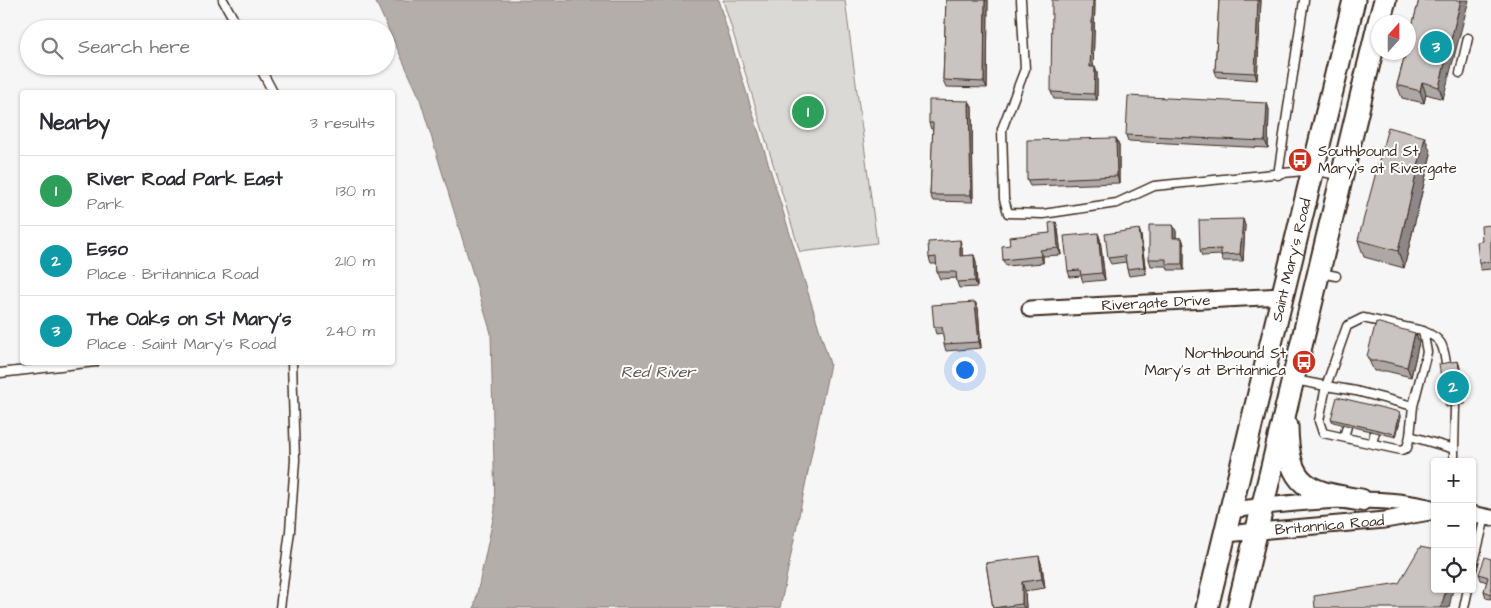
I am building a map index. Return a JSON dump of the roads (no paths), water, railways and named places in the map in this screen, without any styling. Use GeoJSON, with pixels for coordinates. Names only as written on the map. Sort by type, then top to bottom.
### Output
{"type":"FeatureCollection","features":[{"type":"Feature","properties":{"kind":"main road","name":"Saint Mary's Road"},"geometry":{"type":"LineString","coordinates":[[1207,608],[1354,0]]}},
{"type":"Feature","properties":{"kind":"main road","name":"Saint Mary's Road"},"geometry":{"type":"LineString","coordinates":[[1381,15],[1385,0]]}},
{"type":"Feature","properties":{"kind":"main road","name":"Saint Mary's Road"},"geometry":{"type":"LineString","coordinates":[[1238,608],[1286,407],[1327,274],[1342,176],[1371,57]]}},
{"type":"Feature","properties":{"kind":"main road"},"geometry":{"type":"LineString","coordinates":[[1286,407],[1287,443],[1291,463],[1300,479],[1309,489],[1323,495],[1361,500]]}},
{"type":"Feature","properties":{"kind":"street","name":"Rivergate Drive"},"geometry":{"type":"LineString","coordinates":[[1030,310],[1283,296]]}},
{"type":"Feature","properties":{"kind":"street","name":"Britannica Road"},"geometry":{"type":"LineString","coordinates":[[1230,510],[1262,506],[1361,500],[1413,503],[1431,509]]}},
{"type":"Feature","properties":{"kind":"street","name":"Britannica Road"},"geometry":{"type":"LineString","coordinates":[[1225,534],[1384,520],[1431,511]]}},
{"type":"Feature","properties":{"kind":"lane"},"geometry":{"type":"LineString","coordinates":[[223,0],[234,20]]}},
{"type":"Feature","properties":{"kind":"lane"},"geometry":{"type":"LineString","coordinates":[[1021,0],[1025,69],[1002,128],[1004,199],[1008,213],[1043,214],[1116,203],[1154,186],[1313,170],[1342,176]]}},
{"type":"Feature","properties":{"kind":"lane"},"geometry":{"type":"LineString","coordinates":[[1278,175],[1304,0]]}},
{"type":"Feature","properties":{"kind":"lane"},"geometry":{"type":"LineString","coordinates":[[1460,73],[1468,38]]}},
{"type":"Feature","properties":{"kind":"lane"},"geometry":{"type":"LineString","coordinates":[[264,75],[272,90]]}},
{"type":"Feature","properties":{"kind":"lane"},"geometry":{"type":"LineString","coordinates":[[1423,331],[1427,352],[1412,406],[1410,436],[1407,448],[1401,450],[1323,433],[1319,421],[1326,386],[1347,326],[1363,318],[1423,331],[1437,337],[1442,343],[1447,369]]}},
{"type":"Feature","properties":{"kind":"lane"},"geometry":{"type":"LineString","coordinates":[[0,372],[66,365]]}},
{"type":"Feature","properties":{"kind":"lane"},"geometry":{"type":"LineString","coordinates":[[280,608],[290,531],[295,460],[292,365]]}},
{"type":"Feature","properties":{"kind":"lane"},"geometry":{"type":"LineString","coordinates":[[1294,379],[1383,402],[1412,406]]}},
{"type":"Feature","properties":{"kind":"lane"},"geometry":{"type":"LineString","coordinates":[[1454,458],[1455,406]]}},
{"type":"Feature","properties":{"kind":"lane"},"geometry":{"type":"LineString","coordinates":[[1344,437],[1347,426]]}},
{"type":"Feature","properties":{"kind":"lane"},"geometry":{"type":"LineString","coordinates":[[1372,443],[1375,432]]}},
{"type":"Feature","properties":{"kind":"lane"},"geometry":{"type":"LineString","coordinates":[[1410,436],[1454,449]]}},
{"type":"Feature","properties":{"kind":"lane"},"geometry":{"type":"LineString","coordinates":[[1476,551],[1483,517]]}},
{"type":"Feature","properties":{"kind":"lane"},"geometry":{"type":"LineString","coordinates":[[1464,608],[1467,593]]}},
{"type":"Feature","properties":{"kind":"water","name":"Red River"},"geometry":{"type":"Polygon","coordinates":[[[375,0],[718,0],[830,364],[780,608],[474,608],[495,510],[491,333],[419,96],[395,44],[395,20],[384,20],[375,0]]]}},
{"type":"Feature","properties":{"kind":"place","name":"The Oaks on St Mary's"},"geometry":{"type":"Point","coordinates":[1436,47]}},
{"type":"Feature","properties":{"kind":"place","name":"River Road Park East"},"geometry":{"type":"Point","coordinates":[808,112]}},
{"type":"Feature","properties":{"kind":"place","name":"Southbound St Mary's at Rivergate"},"geometry":{"type":"Point","coordinates":[1300,160]}},
{"type":"Feature","properties":{"kind":"place","name":"Northbound St Mary's at Britannica"},"geometry":{"type":"Point","coordinates":[1304,362]}},
{"type":"Feature","properties":{"kind":"place","name":"Esso"},"geometry":{"type":"Point","coordinates":[1453,387]}}]}
